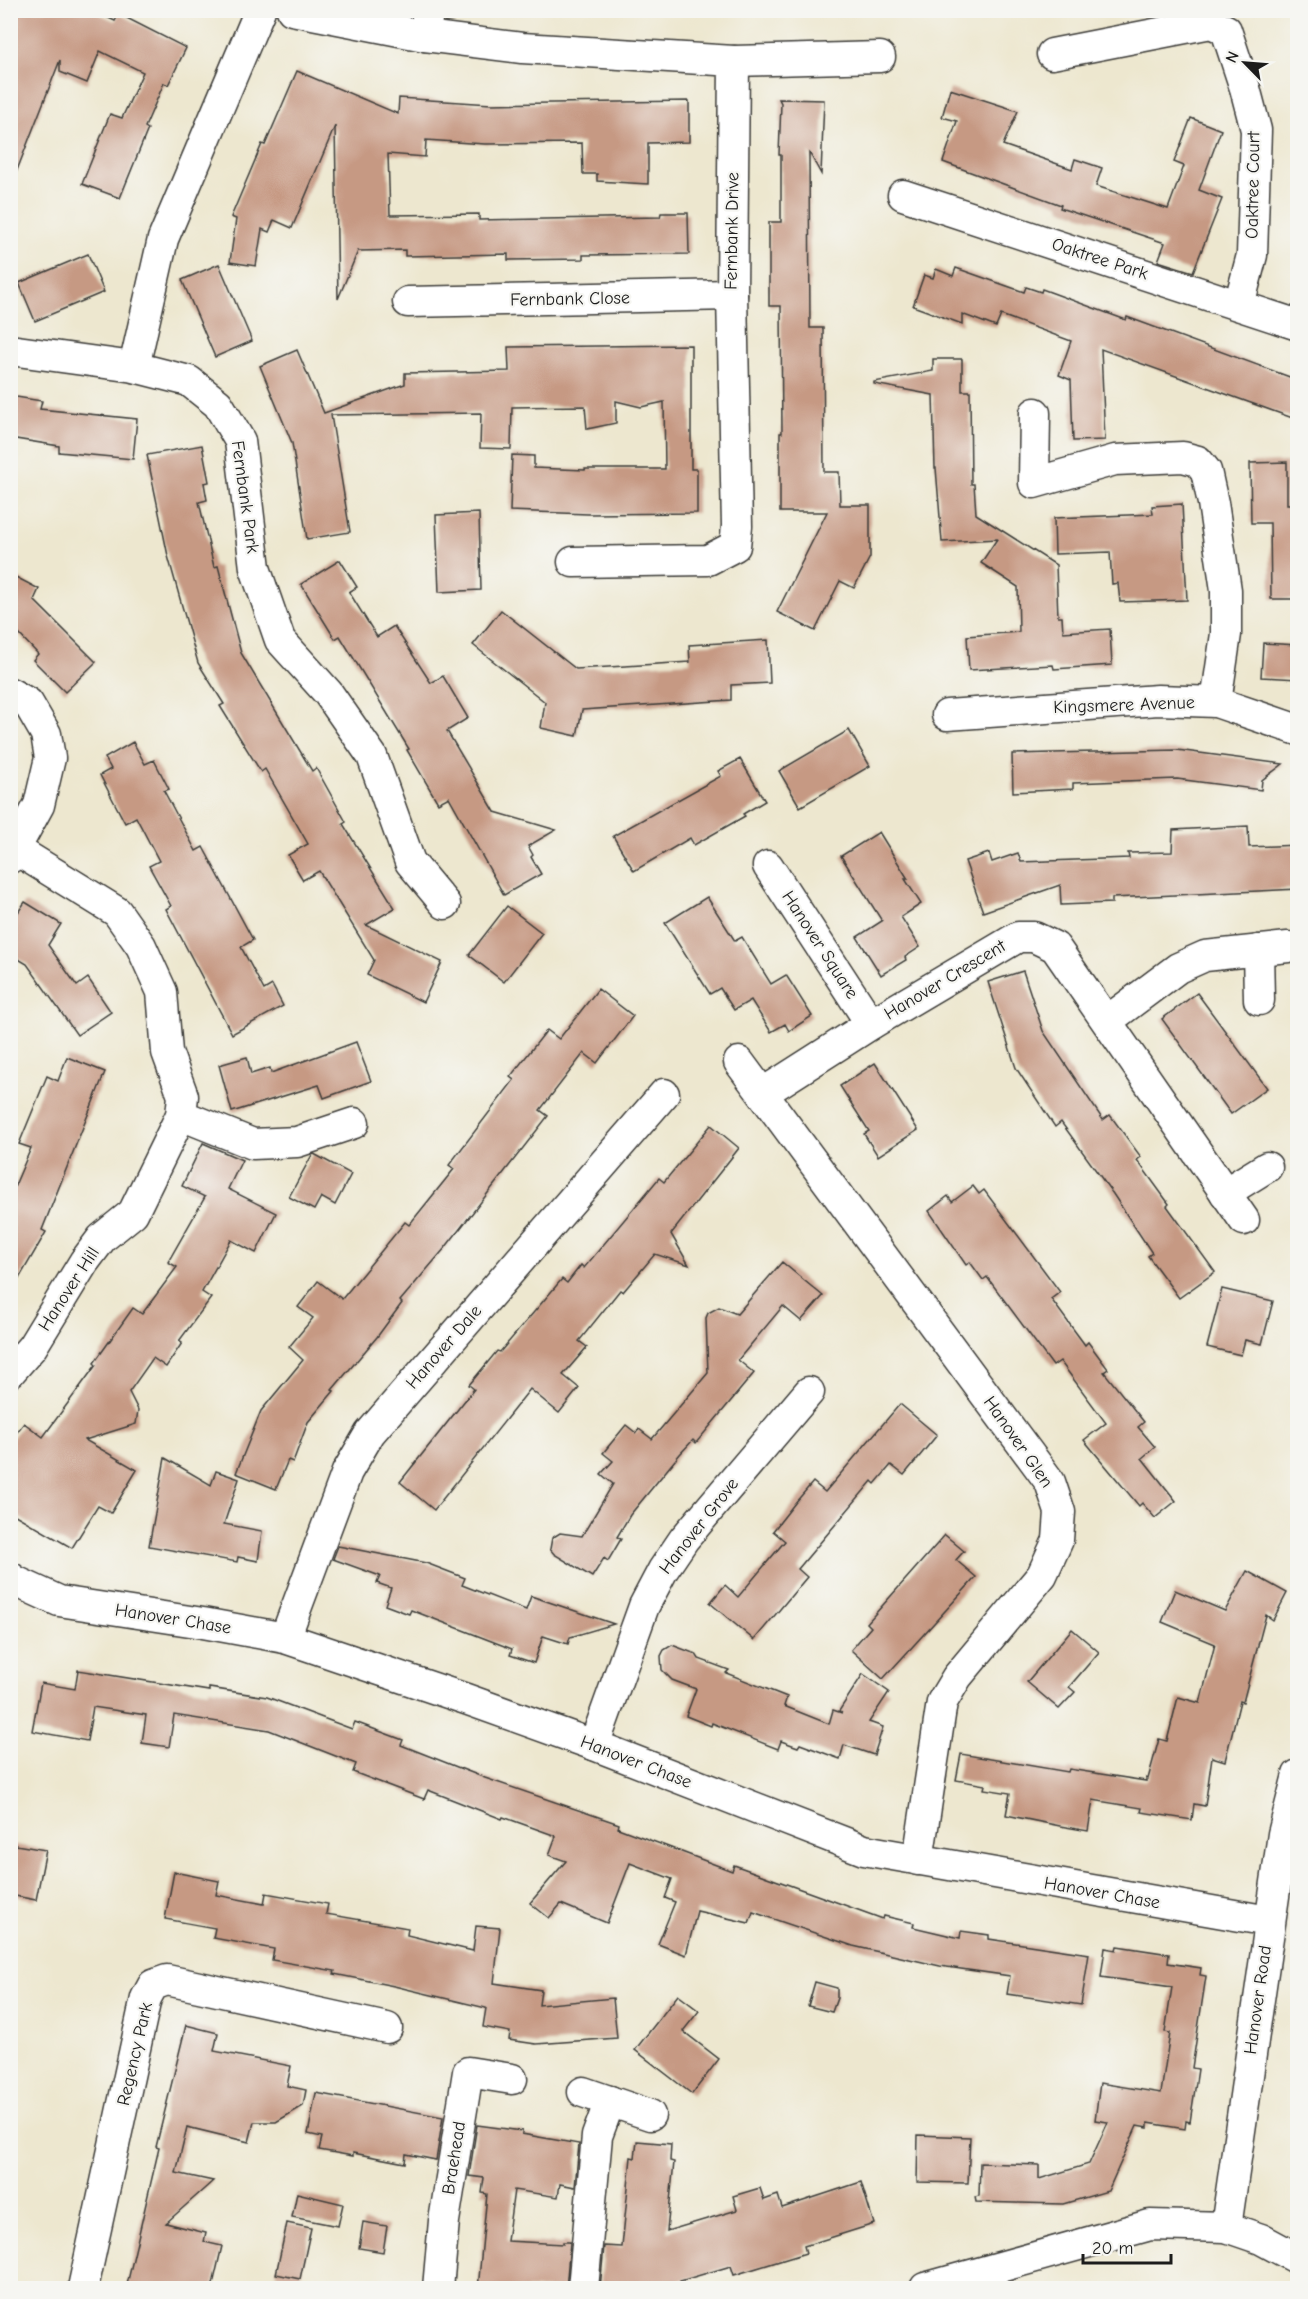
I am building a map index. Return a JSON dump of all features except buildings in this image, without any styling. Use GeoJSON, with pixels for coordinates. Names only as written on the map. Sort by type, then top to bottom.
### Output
{"type":"FeatureCollection","features":[{"type":"Feature","properties":{"kind":"street"},"geometry":{"type":"LineString","coordinates":[[134,367],[163,239],[260,10]]}},
{"type":"Feature","properties":{"kind":"street"},"geometry":{"type":"LineString","coordinates":[[292,10],[427,23],[522,48],[734,61],[879,57]]}},
{"type":"Feature","properties":{"kind":"street","name":"Oaktree Court"},"geometry":{"type":"LineString","coordinates":[[1053,54],[1211,23],[1226,30],[1256,130],[1252,255],[1239,305]]}},
{"type":"Feature","properties":{"kind":"street","name":"Fernbank Drive"},"geometry":{"type":"LineString","coordinates":[[573,562],[708,560],[735,546],[737,526],[732,295],[734,61]]}},
{"type":"Feature","properties":{"kind":"street","name":"Oaktree Park"},"geometry":{"type":"LineString","coordinates":[[903,195],[1298,325]]}},
{"type":"Feature","properties":{"kind":"street","name":"Fernbank Close"},"geometry":{"type":"LineString","coordinates":[[408,303],[732,295]]}},
{"type":"Feature","properties":{"kind":"street","name":"Fernbank Park"},"geometry":{"type":"LineString","coordinates":[[10,350],[134,367],[189,381],[218,404],[240,441],[255,568],[280,640],[328,693],[372,756],[411,862],[445,904]]}},
{"type":"Feature","properties":{"kind":"street"},"geometry":{"type":"LineString","coordinates":[[1035,413],[1034,483],[1115,460],[1183,457],[1198,461],[1206,471],[1226,590],[1226,634],[1216,702]]}},
{"type":"Feature","properties":{"kind":"street","name":"Hanover Hill"},"geometry":{"type":"LineString","coordinates":[[10,693],[28,703],[46,734],[50,758],[39,805],[13,854],[117,912],[141,946],[162,992],[167,1052],[183,1096],[181,1115],[133,1213],[102,1238],[84,1262],[32,1347],[10,1372]]}},
{"type":"Feature","properties":{"kind":"street","name":"Kingsmere Avenue"},"geometry":{"type":"LineString","coordinates":[[947,715],[1158,700],[1216,702],[1298,730]]}},
{"type":"Feature","properties":{"kind":"street","name":"Hanover Square"},"geometry":{"type":"LineString","coordinates":[[768,866],[872,1024]]}},
{"type":"Feature","properties":{"kind":"street","name":"Hanover Crescent"},"geometry":{"type":"LineString","coordinates":[[763,1093],[872,1024],[1018,937],[1034,937],[1055,947],[1244,1220]]}},
{"type":"Feature","properties":{"kind":"street"},"geometry":{"type":"LineString","coordinates":[[1107,1021],[1178,968],[1205,956],[1288,947]]}},
{"type":"Feature","properties":{"kind":"street"},"geometry":{"type":"LineString","coordinates":[[1258,950],[1259,1000]]}},
{"type":"Feature","properties":{"kind":"street","name":"Hanover Glen"},"geometry":{"type":"LineString","coordinates":[[739,1062],[1050,1482],[1060,1512],[1058,1540],[1042,1575],[957,1677],[942,1702],[918,1860]]}},
{"type":"Feature","properties":{"kind":"street","name":"Hanover Dale"},"geometry":{"type":"LineString","coordinates":[[285,1638],[347,1472],[370,1433],[664,1094]]}},
{"type":"Feature","properties":{"kind":"street"},"geometry":{"type":"LineString","coordinates":[[181,1115],[253,1144],[297,1142],[354,1123]]}},
{"type":"Feature","properties":{"kind":"street"},"geometry":{"type":"LineString","coordinates":[[1225,1193],[1267,1167]]}},
{"type":"Feature","properties":{"kind":"street","name":"Hanover Grove"},"geometry":{"type":"LineString","coordinates":[[594,1745],[644,1606],[663,1570],[684,1539],[809,1392]]}},
{"type":"Feature","properties":{"kind":"street","name":"Hanover Chase"},"geometry":{"type":"LineString","coordinates":[[10,1577],[59,1601],[285,1638],[594,1745],[864,1850],[1269,1921]]}},
{"type":"Feature","properties":{"kind":"street","name":"Hanover Road"},"geometry":{"type":"LineString","coordinates":[[1226,2227],[1269,1921],[1283,1834],[1298,1775]]}},
{"type":"Feature","properties":{"kind":"street","name":"Regency Park"},"geometry":{"type":"LineString","coordinates":[[83,2289],[146,1998],[153,1985],[168,1980],[387,2028]]}},
{"type":"Feature","properties":{"kind":"street","name":"Braehead"},"geometry":{"type":"LineString","coordinates":[[438,2289],[444,2221],[468,2072],[512,2079]]}},
{"type":"Feature","properties":{"kind":"street"},"geometry":{"type":"LineString","coordinates":[[583,2289],[597,2136],[597,2096],[650,2115]]}},
{"type":"Feature","properties":{"kind":"street"},"geometry":{"type":"LineString","coordinates":[[925,2289],[1150,2225],[1226,2227],[1261,2239],[1298,2259]]}}]}
